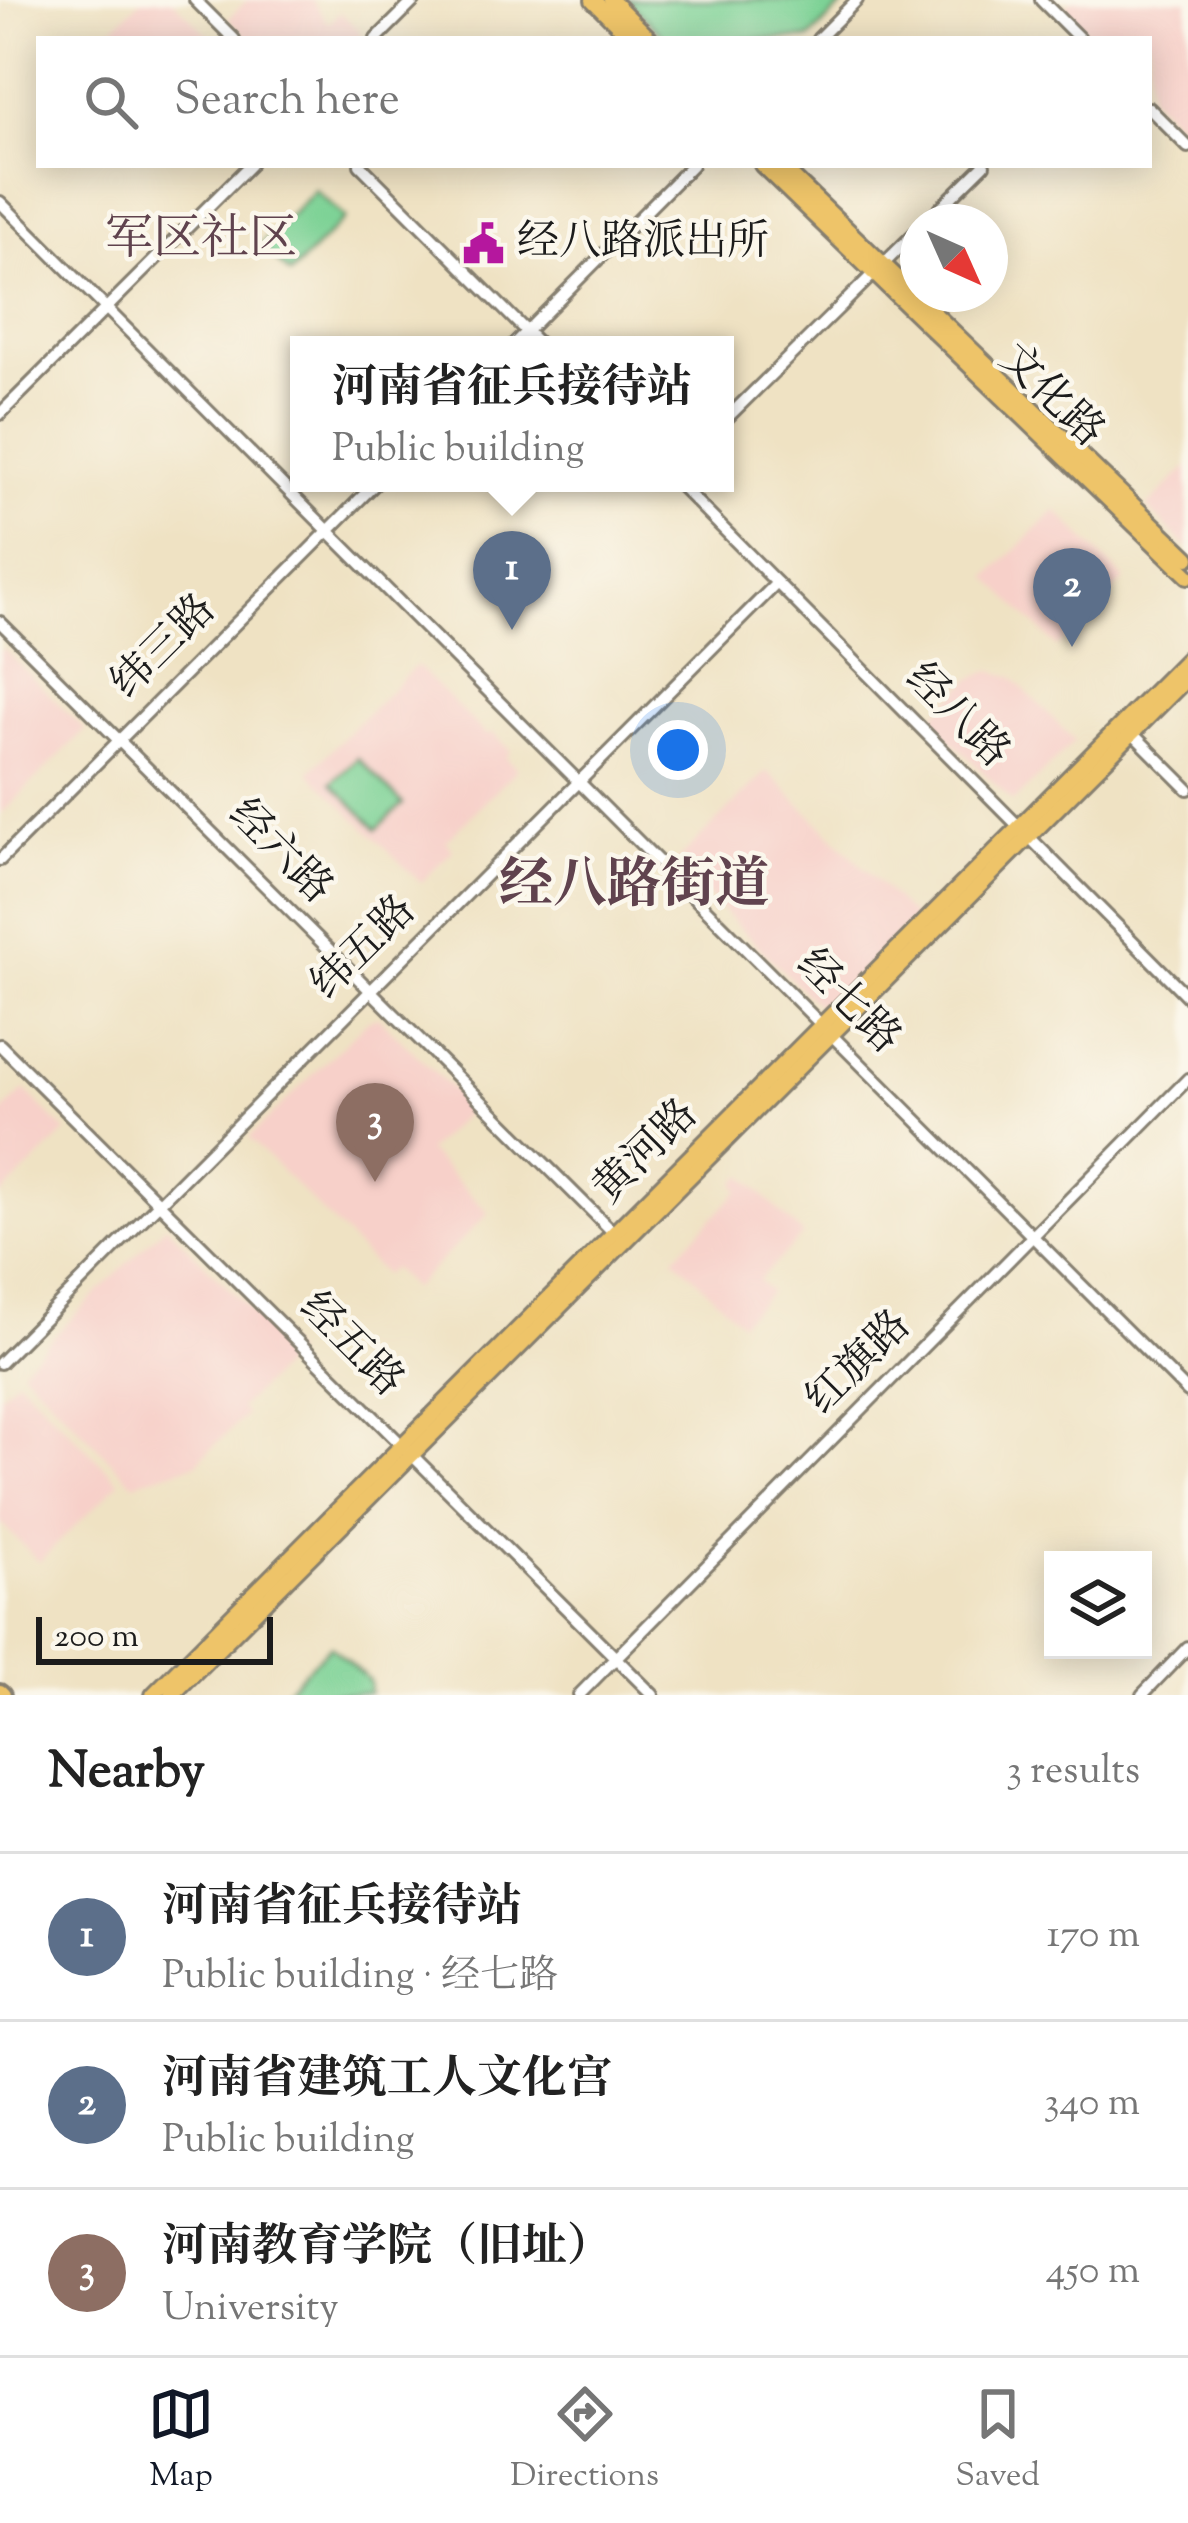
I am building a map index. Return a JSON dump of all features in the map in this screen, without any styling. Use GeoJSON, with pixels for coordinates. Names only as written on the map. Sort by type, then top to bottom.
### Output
{"type":"FeatureCollection","features":[{"type":"Feature","properties":{"kind":"main road"},"geometry":{"type":"LineString","coordinates":[[593,0],[629,36]]}},
{"type":"Feature","properties":{"kind":"main road"},"geometry":{"type":"LineString","coordinates":[[611,0],[647,36]]}},
{"type":"Feature","properties":{"kind":"main road","name":"文化路"},"geometry":{"type":"LineString","coordinates":[[765,168],[1188,558]]}},
{"type":"Feature","properties":{"kind":"main road","name":"文化路"},"geometry":{"type":"LineString","coordinates":[[783,168],[1188,576]]}},
{"type":"Feature","properties":{"kind":"main road","name":"黄河路"},"geometry":{"type":"LineString","coordinates":[[153,1695],[408,1450],[1024,831],[1188,658]]}},
{"type":"Feature","properties":{"kind":"main road","name":"黄河路"},"geometry":{"type":"LineString","coordinates":[[1024,831],[1188,677]]}},
{"type":"Feature","properties":{"kind":"main road","name":"黄河路"},"geometry":{"type":"LineString","coordinates":[[172,1695],[614,1233],[827,1029]]}},
{"type":"Feature","properties":{"kind":"street"},"geometry":{"type":"LineString","coordinates":[[196,0],[232,36]]}},
{"type":"Feature","properties":{"kind":"street"},"geometry":{"type":"LineString","coordinates":[[379,36],[416,0]]}},
{"type":"Feature","properties":{"kind":"street"},"geometry":{"type":"LineString","coordinates":[[821,36],[857,0]]}},
{"type":"Feature","properties":{"kind":"street"},"geometry":{"type":"LineString","coordinates":[[1041,0],[1077,36]]}},
{"type":"Feature","properties":{"kind":"street"},"geometry":{"type":"LineString","coordinates":[[1152,111],[1188,147]]}},
{"type":"Feature","properties":{"kind":"street"},"geometry":{"type":"LineString","coordinates":[[0,414],[247,168]]}},
{"type":"Feature","properties":{"kind":"street"},"geometry":{"type":"LineString","coordinates":[[363,168],[530,336]]}},
{"type":"Feature","properties":{"kind":"street"},"geometry":{"type":"LineString","coordinates":[[522,336],[689,168]]}},
{"type":"Feature","properties":{"kind":"street"},"geometry":{"type":"LineString","coordinates":[[944,204],[981,168]]}},
{"type":"Feature","properties":{"kind":"street","name":"经七路"},"geometry":{"type":"LineString","coordinates":[[0,202],[290,490]]}},
{"type":"Feature","properties":{"kind":"street"},"geometry":{"type":"LineString","coordinates":[[734,411],[900,248]]}},
{"type":"Feature","properties":{"kind":"street","name":"经七路"},"geometry":{"type":"LineString","coordinates":[[292,492],[1188,1392]]}},
{"type":"Feature","properties":{"kind":"street","name":"纬三路"},"geometry":{"type":"LineString","coordinates":[[0,860],[367,492]]}},
{"type":"Feature","properties":{"kind":"street","name":"经八路"},"geometry":{"type":"LineString","coordinates":[[687,492],[1188,997]]}},
{"type":"Feature","properties":{"kind":"street","name":"纬五路"},"geometry":{"type":"LineString","coordinates":[[0,1363],[777,583]]}},
{"type":"Feature","properties":{"kind":"street","name":"经六路"},"geometry":{"type":"LineString","coordinates":[[0,622],[614,1233]]}},
{"type":"Feature","properties":{"kind":"street"},"geometry":{"type":"LineString","coordinates":[[1132,733],[1188,789]]}},
{"type":"Feature","properties":{"kind":"street","name":"经五路"},"geometry":{"type":"LineString","coordinates":[[0,1045],[653,1695]]}},
{"type":"Feature","properties":{"kind":"street","name":"红旗路"},"geometry":{"type":"LineString","coordinates":[[579,1695],[1188,1079]]}},
{"type":"Feature","properties":{"kind":"street"},"geometry":{"type":"LineString","coordinates":[[1142,1695],[1188,1647]]}},
{"type":"Feature","properties":{"kind":"shaded area"},"geometry":{"type":"Polygon","coordinates":[[[141,0],[173,0],[209,36],[104,36],[141,0]]]}},
{"type":"Feature","properties":{"kind":"shaded area"},"geometry":{"type":"Polygon","coordinates":[[[247,0],[312,0],[328,24],[340,12],[362,34],[245,36],[228,19],[247,0]]]}},
{"type":"Feature","properties":{"kind":"shaded area"},"geometry":{"type":"Polygon","coordinates":[[[1073,0],[1188,0],[1188,135],[1152,98],[1152,36],[1091,36],[1064,8],[1073,0]]]}},
{"type":"Feature","properties":{"kind":"shaded area"},"geometry":{"type":"Polygon","coordinates":[[[1188,466],[1188,549],[1147,507],[1188,466]]]}},
{"type":"Feature","properties":{"kind":"shaded area"},"geometry":{"type":"Polygon","coordinates":[[[1056,510],[1125,580],[1057,647],[988,577],[1056,510]]]}},
{"type":"Feature","properties":{"kind":"shaded area"},"geometry":{"type":"Polygon","coordinates":[[[3,648],[85,730],[0,815],[0,651],[3,648]]]}},
{"type":"Feature","properties":{"kind":"shaded area"},"geometry":{"type":"Polygon","coordinates":[[[416,665],[487,736],[492,732],[511,751],[506,757],[517,769],[446,841],[453,850],[421,883],[309,772],[416,665]]]}},
{"type":"Feature","properties":{"kind":"shaded area"},"geometry":{"type":"Polygon","coordinates":[[[991,671],[1011,676],[1075,741],[1013,802],[930,719],[971,679],[991,671]]]}},
{"type":"Feature","properties":{"kind":"shaded area"},"geometry":{"type":"Polygon","coordinates":[[[767,771],[915,919],[823,1011],[675,863],[767,771]]]}},
{"type":"Feature","properties":{"kind":"shaded area"},"geometry":{"type":"Polygon","coordinates":[[[378,1017],[471,1108],[427,1151],[489,1213],[412,1289],[392,1268],[384,1275],[249,1138],[368,1020],[378,1017]]]}},
{"type":"Feature","properties":{"kind":"shaded area"},"geometry":{"type":"Polygon","coordinates":[[[25,1090],[66,1132],[0,1197],[0,1114],[25,1090]]]}},
{"type":"Feature","properties":{"kind":"shaded area"},"geometry":{"type":"Polygon","coordinates":[[[743,1175],[803,1235],[758,1280],[770,1292],[740,1322],[674,1257],[740,1190],[735,1184],[743,1175]]]}},
{"type":"Feature","properties":{"kind":"shaded area"},"geometry":{"type":"Polygon","coordinates":[[[166,1225],[294,1354],[240,1408],[246,1415],[195,1464],[133,1483],[21,1369],[166,1225]]]}},
{"type":"Feature","properties":{"kind":"shaded area"},"geometry":{"type":"Polygon","coordinates":[[[17,1378],[120,1482],[39,1562],[0,1522],[0,1395],[17,1378]]]}},
{"type":"Feature","properties":{"kind":"green space"},"geometry":{"type":"Polygon","coordinates":[[[627,0],[848,0],[812,36],[663,36],[627,0]]]}},
{"type":"Feature","properties":{"kind":"green space"},"geometry":{"type":"Polygon","coordinates":[[[315,190],[345,218],[290,274],[261,245],[315,190]]]}},
{"type":"Feature","properties":{"kind":"green space"},"geometry":{"type":"Polygon","coordinates":[[[358,758],[403,804],[377,829],[332,783],[358,758]]]}},
{"type":"Feature","properties":{"kind":"green space"},"geometry":{"type":"Polygon","coordinates":[[[330,1646],[369,1680],[370,1693],[281,1695],[330,1646]]]}},
{"type":"Feature","properties":{"kind":"place","name":"经八路派出所"},"geometry":{"type":"Point","coordinates":[483,244]}},
{"type":"Feature","properties":{"kind":"place","name":"河南省征兵接待站"},"geometry":{"type":"Point","coordinates":[512,630]}},
{"type":"Feature","properties":{"kind":"place","name":"河南省建筑工人文化宫"},"geometry":{"type":"Point","coordinates":[1072,647]}},
{"type":"Feature","properties":{"kind":"place","name":"河南教育学院（旧址）"},"geometry":{"type":"Point","coordinates":[375,1182]}},
{"type":"Feature","properties":{"kind":"district","name":"军区社区"},"geometry":{"type":"Point","coordinates":[201,241]}},
{"type":"Feature","properties":{"kind":"district","name":"经八路街道"},"geometry":{"type":"Point","coordinates":[634,888]}}]}
